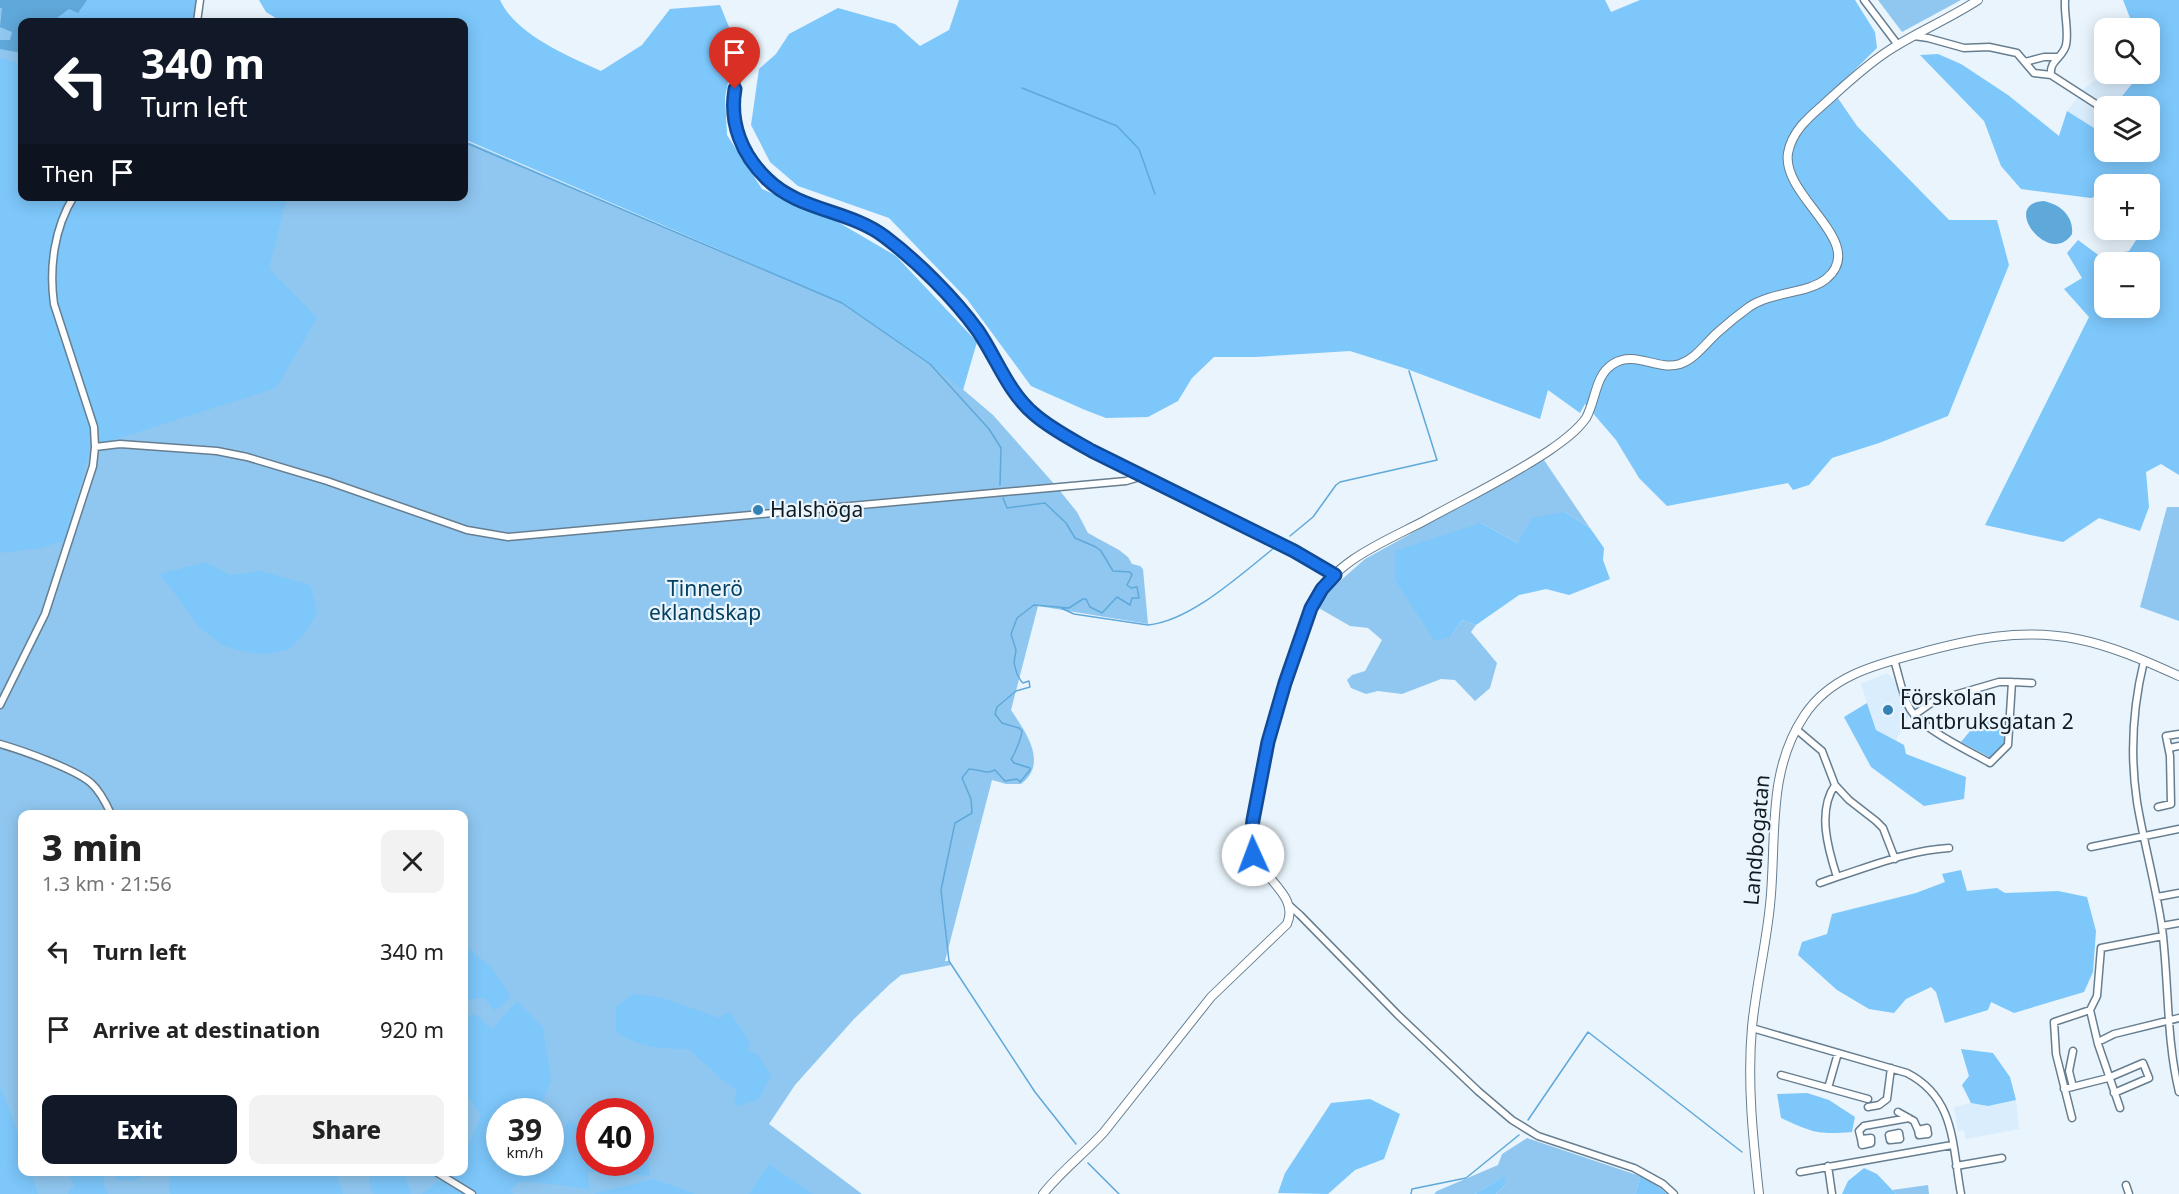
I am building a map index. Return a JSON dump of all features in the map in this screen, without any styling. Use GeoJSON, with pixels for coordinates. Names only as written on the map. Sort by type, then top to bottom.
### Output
{"type":"FeatureCollection","features":[{"type":"Feature","properties":{"kind":"street"},"geometry":{"type":"LineString","coordinates":[[198,18],[200,0]]}},
{"type":"Feature","properties":{"kind":"street"},"geometry":{"type":"LineString","coordinates":[[1864,0],[1898,45]]}},
{"type":"Feature","properties":{"kind":"street"},"geometry":{"type":"LineString","coordinates":[[1674,1194],[1663,1184],[1634,1168],[1538,1136],[1512,1120],[1406,1022],[1290,906],[1285,896],[1255,860],[1251,843],[1251,832],[1268,742],[1285,683],[1311,608],[1322,589],[1335,575],[1365,551],[1496,482],[1566,438],[1585,418],[1603,373],[1616,362],[1638,358],[1669,366],[1684,362],[1751,306],[1772,296],[1813,287],[1830,276],[1838,262],[1836,243],[1824,222],[1794,184],[1788,165],[1788,156],[1794,136],[1810,117],[1863,69],[1913,36],[1978,0]]}},
{"type":"Feature","properties":{"kind":"street"},"geometry":{"type":"LineString","coordinates":[[2051,75],[2051,65],[2065,49],[2066,44],[2065,0]]}},
{"type":"Feature","properties":{"kind":"street"},"geometry":{"type":"LineString","coordinates":[[1913,36],[1964,48],[1995,48],[2017,53],[2034,73],[2051,75],[2094,103]]}},
{"type":"Feature","properties":{"kind":"street"},"geometry":{"type":"LineString","coordinates":[[742,49],[732,105],[739,140],[747,155],[767,179],[800,200],[859,221],[886,237],[941,288],[969,320],[986,344],[1016,396],[1034,414],[1066,436],[1294,551],[1335,575]]}},
{"type":"Feature","properties":{"kind":"street"},"geometry":{"type":"LineString","coordinates":[[2025,62],[2044,57],[2057,57]]}},
{"type":"Feature","properties":{"kind":"street"},"geometry":{"type":"LineString","coordinates":[[0,705],[45,614],[93,466],[94,427],[52,292],[52,274],[58,235],[71,201]]}},
{"type":"Feature","properties":{"kind":"street"},"geometry":{"type":"LineString","coordinates":[[95,447],[120,444],[247,456],[327,481],[467,530],[507,537],[1126,481],[1143,476]]}},
{"type":"Feature","properties":{"kind":"street","name":"Landbogatan"},"geometry":{"type":"LineString","coordinates":[[1759,1194],[1750,1107],[1752,1028],[1770,907],[1777,788],[1785,750],[1805,714],[1828,690],[1857,672],[1972,639],[2018,634],[2076,639],[2098,644],[2179,676]]}},
{"type":"Feature","properties":{"kind":"street"},"geometry":{"type":"LineString","coordinates":[[1894,660],[1908,706],[1914,715],[1928,726],[1990,763],[2008,746],[2012,682]]}},
{"type":"Feature","properties":{"kind":"street"},"geometry":{"type":"LineString","coordinates":[[2144,661],[2137,695],[2133,742],[2134,780],[2162,926],[2168,1020],[2179,1092]]}},
{"type":"Feature","properties":{"kind":"street"},"geometry":{"type":"LineString","coordinates":[[1914,715],[1934,701],[1999,682],[2032,683]]}},
{"type":"Feature","properties":{"kind":"street"},"geometry":{"type":"LineString","coordinates":[[1796,729],[1822,751],[1835,785],[1849,800],[1876,820],[1882,828],[1894,858]]}},
{"type":"Feature","properties":{"kind":"street"},"geometry":{"type":"LineString","coordinates":[[2158,807],[2171,804],[2169,748],[2166,736],[2179,734]]}},
{"type":"Feature","properties":{"kind":"street"},"geometry":{"type":"LineString","coordinates":[[0,744],[52,762],[89,781],[104,799],[109,810]]}},
{"type":"Feature","properties":{"kind":"street"},"geometry":{"type":"LineString","coordinates":[[2169,748],[2179,746]]}},
{"type":"Feature","properties":{"kind":"street"},"geometry":{"type":"LineString","coordinates":[[1835,785],[1827,800],[1827,831],[1828,847],[1838,877]]}},
{"type":"Feature","properties":{"kind":"street"},"geometry":{"type":"LineString","coordinates":[[2171,794],[2179,792]]}},
{"type":"Feature","properties":{"kind":"street"},"geometry":{"type":"LineString","coordinates":[[2091,847],[2179,829]]}},
{"type":"Feature","properties":{"kind":"street"},"geometry":{"type":"LineString","coordinates":[[1820,883],[1894,858],[1949,848]]}},
{"type":"Feature","properties":{"kind":"street"},"geometry":{"type":"LineString","coordinates":[[2157,897],[2179,893]]}},
{"type":"Feature","properties":{"kind":"street"},"geometry":{"type":"LineString","coordinates":[[1043,1194],[1061,1173],[1086,1152],[1104,1132],[1211,997],[1287,924],[1290,918],[1290,906]]}},
{"type":"Feature","properties":{"kind":"street"},"geometry":{"type":"LineString","coordinates":[[2162,926],[2179,923]]}},
{"type":"Feature","properties":{"kind":"street"},"geometry":{"type":"LineString","coordinates":[[2120,1108],[2108,1078],[2090,1010],[2097,996],[2101,948],[2163,936]]}},
{"type":"Feature","properties":{"kind":"street"},"geometry":{"type":"LineString","coordinates":[[2072,1118],[2056,1054],[2054,1022],[2090,1010]]}},
{"type":"Feature","properties":{"kind":"street"},"geometry":{"type":"LineString","coordinates":[[2102,1040],[2114,1034],[2179,1018]]}},
{"type":"Feature","properties":{"kind":"street"},"geometry":{"type":"LineString","coordinates":[[1752,1028],[1891,1068],[1916,1078],[1936,1095],[1947,1117],[1961,1194]]}},
{"type":"Feature","properties":{"kind":"street"},"geometry":{"type":"LineString","coordinates":[[2073,1051],[2069,1071],[2073,1086]]}},
{"type":"Feature","properties":{"kind":"street"},"geometry":{"type":"LineString","coordinates":[[1828,1088],[1838,1053]]}},
{"type":"Feature","properties":{"kind":"street"},"geometry":{"type":"LineString","coordinates":[[2064,1089],[2108,1078],[2143,1063],[2148,1078],[2114,1093]]}},
{"type":"Feature","properties":{"kind":"street"},"geometry":{"type":"LineString","coordinates":[[1781,1075],[1879,1105],[1887,1099],[1891,1068]]}},
{"type":"Feature","properties":{"kind":"street"},"geometry":{"type":"LineString","coordinates":[[1898,1112],[1914,1121],[1918,1130]]}},
{"type":"Feature","properties":{"kind":"street"},"geometry":{"type":"LineString","coordinates":[[1861,1139],[1859,1131],[1862,1128],[1909,1118]]}},
{"type":"Feature","properties":{"kind":"street"},"geometry":{"type":"LineString","coordinates":[[1887,1122],[1889,1135]]}},
{"type":"Feature","properties":{"kind":"street"},"geometry":{"type":"LineString","coordinates":[[1800,1172],[1952,1145]]}},
{"type":"Feature","properties":{"kind":"street"},"geometry":{"type":"LineString","coordinates":[[1956,1166],[2002,1158]]}},
{"type":"Feature","properties":{"kind":"street"},"geometry":{"type":"LineString","coordinates":[[1828,1166],[1832,1194]]}},
{"type":"Feature","properties":{"kind":"street"},"geometry":{"type":"LineString","coordinates":[[443,1176],[472,1194]]}},
{"type":"Feature","properties":{"kind":"street"},"geometry":{"type":"LineString","coordinates":[[2126,1185],[2129,1194]]}},
{"type":"Feature","properties":{"kind":"shaded area"},"geometry":{"type":"Polygon","coordinates":[[[0,0],[87,0],[78,13],[69,9],[57,18],[18,18],[18,52],[0,49],[0,40],[10,40],[12,32],[0,27],[2,8],[0,8],[0,0]]]}},
{"type":"Feature","properties":{"kind":"shaded area"},"geometry":{"type":"Polygon","coordinates":[[[87,0],[198,0],[195,18],[57,18],[69,9],[78,12],[87,0]]]}},
{"type":"Feature","properties":{"kind":"shaded area"},"geometry":{"type":"Polygon","coordinates":[[[259,0],[500,0],[507,12],[530,34],[601,71],[642,45],[670,9],[720,5],[736,44],[725,97],[727,135],[762,189],[831,218],[896,256],[977,342],[963,390],[930,364],[842,303],[468,141],[468,18],[276,18],[266,12],[259,0]]]}},
{"type":"Feature","properties":{"kind":"shaded area"},"geometry":{"type":"Polygon","coordinates":[[[959,0],[1605,0],[1611,12],[1640,0],[1855,0],[1875,32],[1877,48],[1833,91],[1857,126],[1949,220],[1997,220],[2009,265],[1948,416],[1879,443],[1832,458],[1809,485],[1793,490],[1788,483],[1667,506],[1639,478],[1616,440],[1585,404],[1580,413],[1548,390],[1540,419],[1407,369],[1350,351],[1255,357],[1214,357],[1192,378],[1178,401],[1148,417],[1106,418],[1031,386],[967,299],[889,218],[798,186],[770,162],[751,125],[759,69],[776,54],[789,34],[838,8],[895,24],[920,46],[949,30],[959,0]]]}},
{"type":"Feature","properties":{"kind":"shaded area"},"geometry":{"type":"Polygon","coordinates":[[[2123,0],[2179,0],[2179,475],[2161,464],[2146,472],[2149,507],[2140,531],[2099,518],[2063,542],[1985,525],[2089,317],[2064,289],[2082,278],[2067,253],[2078,240],[2094,252],[2094,318],[2160,318],[2160,252],[2124,252],[2129,251],[2136,240],[2160,240],[2160,174],[2094,174],[2094,197],[2091,198],[2021,189],[2001,166],[1984,121],[1920,55],[1938,54],[1961,64],[2008,95],[2059,136],[2067,111],[2094,128],[2094,162],[2160,162],[2160,96],[2122,96],[2132,84],[2160,84],[2160,18],[2130,18],[2123,0]]]}},
{"type":"Feature","properties":{"kind":"shaded area"},"geometry":{"type":"Polygon","coordinates":[[[0,58],[18,63],[18,201],[286,201],[269,268],[317,318],[276,388],[91,447],[65,540],[42,548],[0,553],[0,58]]]}},
{"type":"Feature","properties":{"kind":"shaded area"},"geometry":{"type":"Polygon","coordinates":[[[2094,81],[2094,84],[2132,84],[2122,96],[2094,96],[2094,128],[2067,111],[2085,88],[2094,81]]]}},
{"type":"Feature","properties":{"kind":"shaded area"},"geometry":{"type":"Polygon","coordinates":[[[2043,201],[2060,208],[2071,222],[2072,234],[2063,242],[2052,244],[2042,239],[2027,222],[2026,212],[2031,205],[2043,201]]]}},
{"type":"Feature","properties":{"kind":"shaded area"},"geometry":{"type":"Polygon","coordinates":[[[1565,512],[1590,528],[1604,548],[1603,560],[1610,579],[1569,595],[1546,589],[1519,595],[1476,625],[1462,620],[1451,636],[1435,641],[1395,580],[1395,551],[1481,523],[1518,543],[1532,518],[1565,512]]]}},
{"type":"Feature","properties":{"kind":"shaded area"},"geometry":{"type":"Polygon","coordinates":[[[206,562],[230,575],[261,571],[310,585],[317,612],[306,632],[288,650],[264,654],[224,646],[200,628],[160,574],[206,562]]]}},
{"type":"Feature","properties":{"kind":"shaded area","name":"Förskolan Lantbruksgatan 2"},"geometry":{"type":"Polygon","coordinates":[[[1887,673],[1899,685],[1909,716],[1895,742],[1876,730],[1861,684],[1887,673]]]}},
{"type":"Feature","properties":{"kind":"shaded area"},"geometry":{"type":"Polygon","coordinates":[[[1867,703],[1876,730],[1904,745],[1906,754],[1966,777],[1964,799],[1924,806],[1871,767],[1844,717],[1867,703]]]}},
{"type":"Feature","properties":{"kind":"shaded area"},"geometry":{"type":"Polygon","coordinates":[[[2006,716],[2005,744],[1991,758],[1961,742],[1975,725],[1978,729],[1987,726],[1987,719],[2006,716]]]}},
{"type":"Feature","properties":{"kind":"shaded area"},"geometry":{"type":"Polygon","coordinates":[[[1961,870],[1967,891],[1997,888],[2005,893],[2058,891],[2087,897],[2096,931],[2093,972],[2084,992],[2014,1013],[1991,1002],[1988,1010],[1945,1023],[1936,992],[1931,987],[1906,999],[1894,1013],[1869,1009],[1837,990],[1798,955],[1802,942],[1827,934],[1832,914],[1916,893],[1945,882],[1942,874],[1961,870]]]}},
{"type":"Feature","properties":{"kind":"shaded area"},"geometry":{"type":"Polygon","coordinates":[[[468,948],[491,967],[511,997],[495,1011],[484,998],[468,1000],[468,948]]]}},
{"type":"Feature","properties":{"kind":"shaded area"},"geometry":{"type":"Polygon","coordinates":[[[633,994],[660,997],[719,1018],[730,1012],[750,1042],[747,1050],[757,1054],[771,1076],[758,1100],[737,1106],[734,1100],[737,1090],[719,1077],[689,1049],[651,1046],[633,1041],[616,1032],[616,1007],[633,994]]]}},
{"type":"Feature","properties":{"kind":"shaded area"},"geometry":{"type":"Polygon","coordinates":[[[517,1001],[543,1027],[551,1081],[544,1098],[486,1098],[486,1176],[564,1176],[564,1129],[570,1119],[576,1124],[576,1176],[588,1176],[589,1189],[519,1182],[510,1190],[513,1194],[422,1194],[446,1176],[468,1176],[468,1146],[481,1115],[468,1097],[468,1017],[475,1014],[492,1029],[517,1001]]]}},
{"type":"Feature","properties":{"kind":"shaded area"},"geometry":{"type":"Polygon","coordinates":[[[1961,1049],[1993,1053],[2010,1077],[2016,1100],[1988,1106],[1971,1103],[1962,1085],[1969,1076],[1961,1049]]]}},
{"type":"Feature","properties":{"kind":"shaded area"},"geometry":{"type":"Polygon","coordinates":[[[0,1086],[18,1133],[18,1176],[32,1176],[38,1194],[0,1194],[0,1086]]]}},
{"type":"Feature","properties":{"kind":"shaded area"},"geometry":{"type":"Polygon","coordinates":[[[1807,1093],[1829,1100],[1855,1117],[1852,1132],[1815,1131],[1781,1118],[1777,1094],[1807,1093]]]}},
{"type":"Feature","properties":{"kind":"shaded area"},"geometry":{"type":"Polygon","coordinates":[[[1370,1099],[1400,1114],[1384,1159],[1355,1170],[1328,1194],[1278,1193],[1285,1173],[1331,1103],[1370,1099]]]}},
{"type":"Feature","properties":{"kind":"shaded area"},"geometry":{"type":"Polygon","coordinates":[[[2016,1100],[2019,1129],[1966,1139],[1964,1130],[1958,1131],[1954,1107],[1971,1103],[1988,1106],[2016,1100]]]}},
{"type":"Feature","properties":{"kind":"shaded area"},"geometry":{"type":"Polygon","coordinates":[[[769,1164],[813,1194],[749,1194],[769,1164]]]}},
{"type":"Feature","properties":{"kind":"shaded area"},"geometry":{"type":"Polygon","coordinates":[[[1864,1168],[1877,1174],[1896,1194],[1842,1194],[1848,1181],[1864,1168]]]}},
{"type":"Feature","properties":{"kind":"shaded area"},"geometry":{"type":"Polygon","coordinates":[[[70,1176],[106,1176],[103,1183],[108,1194],[68,1194],[74,1185],[70,1176]]]}},
{"type":"Feature","properties":{"kind":"shaded area"},"geometry":{"type":"Polygon","coordinates":[[[114,1176],[144,1176],[134,1181],[117,1180],[114,1176]]]}},
{"type":"Feature","properties":{"kind":"shaded area"},"geometry":{"type":"Polygon","coordinates":[[[168,1176],[337,1176],[343,1194],[170,1194],[168,1176]]]}},
{"type":"Feature","properties":{"kind":"shaded area"},"geometry":{"type":"Polygon","coordinates":[[[369,1176],[406,1176],[411,1194],[375,1194],[372,1192],[369,1176]]]}},
{"type":"Feature","properties":{"kind":"shaded area"},"geometry":{"type":"Polygon","coordinates":[[[1504,1176],[1506,1184],[1496,1194],[1475,1194],[1504,1176]]]}},
{"type":"Feature","properties":{"kind":"shaded area"},"geometry":{"type":"Polygon","coordinates":[[[1640,1176],[1658,1186],[1667,1194],[1635,1194],[1640,1176]]]}},
{"type":"Feature","properties":{"kind":"shaded area"},"geometry":{"type":"Polygon","coordinates":[[[654,1179],[695,1194],[593,1194],[654,1179]]]}},
{"type":"Feature","properties":{"kind":"green space","name":"Tinnerö eklandskap"},"geometry":{"type":"Polygon","coordinates":[[[0,0],[200,0],[198,18],[18,18],[18,201],[468,201],[468,142],[842,303],[946,375],[993,415],[1077,512],[1088,533],[1119,550],[1128,557],[1132,564],[1143,569],[1148,624],[1038,606],[1011,710],[1032,747],[1033,767],[1029,776],[1021,784],[1006,784],[992,780],[945,961],[949,961],[951,965],[901,975],[889,985],[854,1019],[795,1085],[769,1124],[862,1194],[0,1194],[0,0]]]}},
{"type":"Feature","properties":{"kind":"green space"},"geometry":{"type":"Polygon","coordinates":[[[1878,0],[1961,0],[1902,32],[1878,0]]]}},
{"type":"Feature","properties":{"kind":"green space"},"geometry":{"type":"Polygon","coordinates":[[[1544,460],[1590,528],[1565,512],[1518,543],[1481,523],[1451,636],[1462,620],[1476,625],[1471,632],[1497,663],[1490,688],[1475,701],[1455,680],[1441,679],[1402,694],[1378,691],[1366,694],[1351,688],[1347,680],[1352,675],[1365,671],[1382,640],[1368,628],[1350,626],[1317,607],[1331,589],[1365,559],[1544,460]]]}},
{"type":"Feature","properties":{"kind":"green space"},"geometry":{"type":"Polygon","coordinates":[[[2167,507],[2179,507],[2179,621],[2140,607],[2167,507]]]}},
{"type":"Feature","properties":{"kind":"green space"},"geometry":{"type":"Polygon","coordinates":[[[1527,1138],[1640,1176],[1635,1194],[1496,1194],[1506,1184],[1503,1177],[1475,1194],[1434,1194],[1498,1165],[1502,1154],[1527,1138]]]}},
{"type":"Feature","properties":{"kind":"green space"},"geometry":{"type":"Polygon","coordinates":[[[1928,1185],[1929,1194],[1896,1194],[1892,1190],[1928,1185]]]}},
{"type":"Feature","properties":{"kind":"waterway"},"geometry":{"type":"LineString","coordinates":[[1022,88],[1117,126],[1139,149],[1155,194]]}},
{"type":"Feature","properties":{"kind":"waterway"},"geometry":{"type":"LineString","coordinates":[[468,144],[842,303],[930,364],[989,429],[1001,448],[1000,485]]}},
{"type":"Feature","properties":{"kind":"waterway"},"geometry":{"type":"LineString","coordinates":[[1290,536],[1313,517],[1340,482],[1437,460],[1409,371]]}},
{"type":"Feature","properties":{"kind":"waterway"},"geometry":{"type":"LineString","coordinates":[[1003,498],[1007,508],[1045,503],[1066,523],[1075,538],[1101,551],[1113,571],[1130,572],[1132,575],[1127,585],[1131,588],[1137,587],[1139,598],[1132,598],[1130,605],[1117,597],[1102,613],[1090,607],[1086,599],[1069,608],[1034,605],[1017,618],[1011,634],[1016,650],[1014,663],[1021,681],[1023,683],[1029,681],[1030,687],[1016,691],[997,707],[995,714],[1002,723],[1022,731],[1011,759],[1014,763],[1030,768],[1030,770],[1020,782],[1017,779],[1005,781],[995,770],[985,772],[969,769],[962,778],[971,799],[972,813],[955,823],[941,890],[949,961],[1035,1092],[1076,1144]]}},
{"type":"Feature","properties":{"kind":"waterway"},"geometry":{"type":"LineString","coordinates":[[1061,608],[1074,614],[1148,625],[1164,622],[1215,595],[1274,548]]}},
{"type":"Feature","properties":{"kind":"waterway"},"geometry":{"type":"LineString","coordinates":[[1528,1120],[1588,1032],[1742,1152]]}},
{"type":"Feature","properties":{"kind":"waterway"},"geometry":{"type":"LineString","coordinates":[[1411,1194],[1412,1189],[1466,1178],[1519,1135]]}},
{"type":"Feature","properties":{"kind":"waterway"},"geometry":{"type":"LineString","coordinates":[[1088,1163],[1119,1194]]}},
{"type":"Feature","properties":{"kind":"place","name":"Halshöga"},"geometry":{"type":"Point","coordinates":[758,510]}},
{"type":"Feature","properties":{"kind":"place","name":"Förskolan Lantbruksgatan 2"},"geometry":{"type":"Point","coordinates":[1888,710]}},
{"type":"Feature","properties":{"kind":"route"},"geometry":{"type":"LineString","coordinates":[[735,89],[732,105],[739,140],[747,155],[767,179],[800,200],[859,221],[878,231],[900,249],[941,288],[969,320],[986,344],[1016,396],[1034,414],[1092,451],[1294,551],[1335,575],[1315,599],[1285,683],[1268,742],[1253,820],[1251,843],[1253,855]]}}]}
